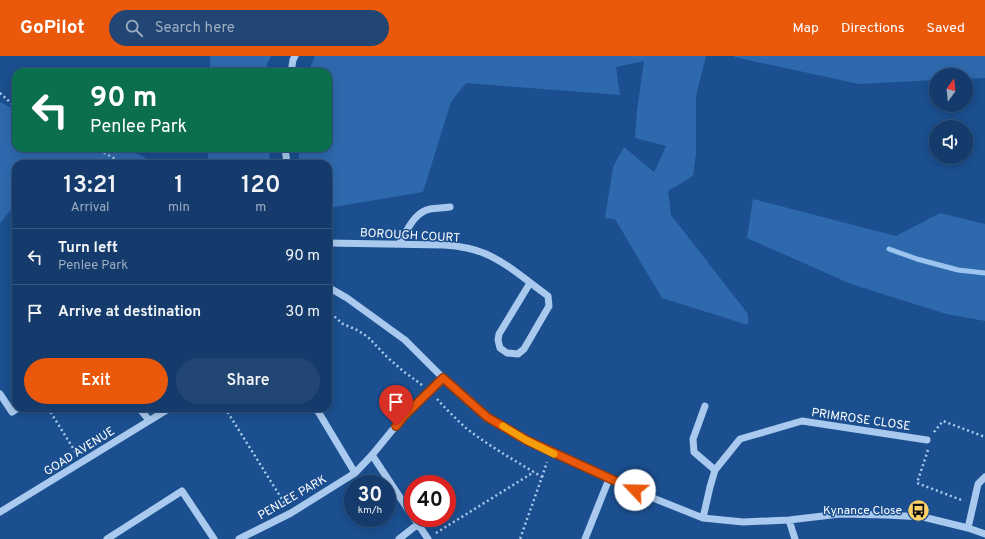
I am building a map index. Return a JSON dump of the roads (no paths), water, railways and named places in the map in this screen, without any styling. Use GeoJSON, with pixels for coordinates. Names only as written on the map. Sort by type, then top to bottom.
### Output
{"type":"FeatureCollection","features":[{"type":"Feature","properties":{"kind":"street"},"geometry":{"type":"LineString","coordinates":[[292,68],[295,56]]}},
{"type":"Feature","properties":{"kind":"street"},"geometry":{"type":"LineString","coordinates":[[399,244],[411,223],[418,215],[430,209],[450,208]]}},
{"type":"Feature","properties":{"kind":"street","name":"BOROUGH COURT"},"geometry":{"type":"LineString","coordinates":[[332,243],[457,246],[475,250],[500,261],[548,296],[549,306],[524,349],[518,354],[507,353],[500,348],[498,340],[499,334],[530,283]]}},
{"type":"Feature","properties":{"kind":"street"},"geometry":{"type":"LineString","coordinates":[[332,289],[347,298],[405,340],[443,378],[487,417],[526,440],[551,452],[648,496],[703,518],[743,522],[789,520],[840,514],[923,517],[968,528],[985,534]]}},
{"type":"Feature","properties":{"kind":"street","name":"PENLEE PARK"},"geometry":{"type":"LineString","coordinates":[[240,539],[291,512],[355,473],[404,416],[443,378]]}},
{"type":"Feature","properties":{"kind":"street"},"geometry":{"type":"LineString","coordinates":[[0,394],[12,412]]}},
{"type":"Feature","properties":{"kind":"street"},"geometry":{"type":"LineString","coordinates":[[705,406],[693,439],[694,452],[715,470]]}},
{"type":"Feature","properties":{"kind":"street"},"geometry":{"type":"LineString","coordinates":[[142,412],[149,420]]}},
{"type":"Feature","properties":{"kind":"street","name":"GOAD AVENUE"},"geometry":{"type":"LineString","coordinates":[[0,512],[163,412]]}},
{"type":"Feature","properties":{"kind":"street"},"geometry":{"type":"LineString","coordinates":[[318,412],[355,473]]}},
{"type":"Feature","properties":{"kind":"street","name":"PRIMROSE CLOSE"},"geometry":{"type":"LineString","coordinates":[[703,518],[715,470],[740,439],[802,421],[927,440]]}},
{"type":"Feature","properties":{"kind":"street"},"geometry":{"type":"LineString","coordinates":[[372,455],[404,503]]}},
{"type":"Feature","properties":{"kind":"street"},"geometry":{"type":"LineString","coordinates":[[968,528],[978,484],[985,477]]}},
{"type":"Feature","properties":{"kind":"street"},"geometry":{"type":"LineString","coordinates":[[585,539],[609,479]]}},
{"type":"Feature","properties":{"kind":"street"},"geometry":{"type":"LineString","coordinates":[[107,539],[182,491],[214,539]]}},
{"type":"Feature","properties":{"kind":"street"},"geometry":{"type":"LineString","coordinates":[[789,520],[795,539]]}},
{"type":"Feature","properties":{"kind":"street"},"geometry":{"type":"LineString","coordinates":[[399,539],[409,527]]}},
{"type":"Feature","properties":{"kind":"street"},"geometry":{"type":"LineString","coordinates":[[420,527],[428,538]]}},
{"type":"Feature","properties":{"kind":"waterway"},"geometry":{"type":"LineString","coordinates":[[889,249],[917,259],[958,270],[985,273]]}},
{"type":"Feature","properties":{"kind":"place","name":"Kynance Close"},"geometry":{"type":"Point","coordinates":[918,510]}}]}
